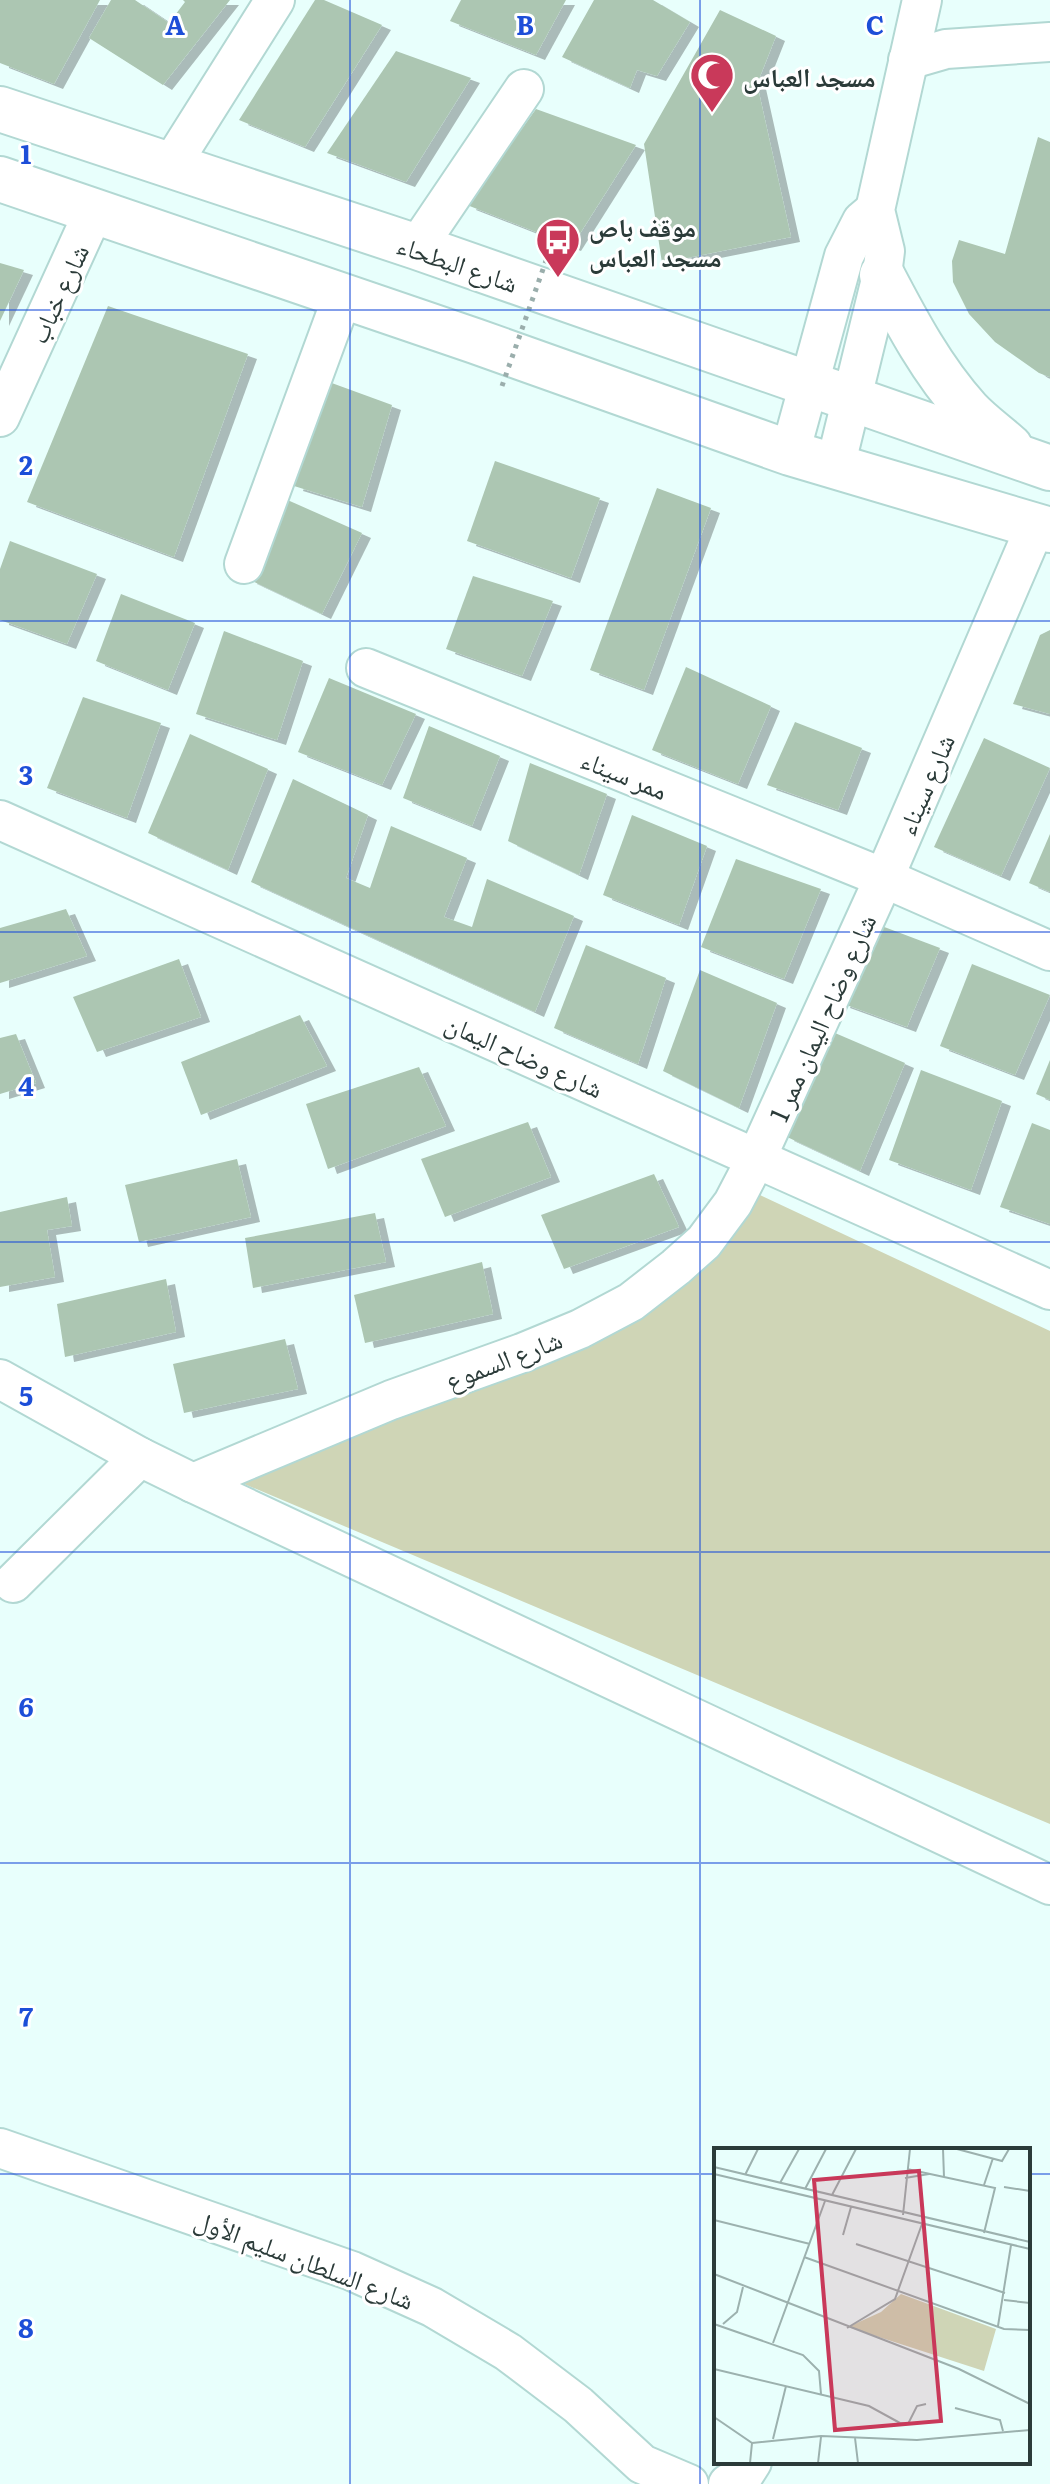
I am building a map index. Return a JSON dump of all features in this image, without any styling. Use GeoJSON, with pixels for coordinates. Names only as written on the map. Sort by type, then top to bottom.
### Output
{"type":"FeatureCollection","features":[{"type":"Feature","properties":{"kind":"street"},"geometry":{"type":"LineString","coordinates":[[171,165],[275,0]]}},
{"type":"Feature","properties":{"kind":"street"},"geometry":{"type":"LineString","coordinates":[[835,467],[882,275],[885,251],[875,210],[922,0]]}},
{"type":"Feature","properties":{"kind":"street"},"geometry":{"type":"LineString","coordinates":[[908,60],[946,49],[1050,42]]}},
{"type":"Feature","properties":{"kind":"street"},"geometry":{"type":"LineString","coordinates":[[417,247],[524,89]]}},
{"type":"Feature","properties":{"kind":"street","name":"شارع البطحاء"},"geometry":{"type":"LineString","coordinates":[[0,109],[417,247],[1037,464]]}},
{"type":"Feature","properties":{"kind":"street"},"geometry":{"type":"LineString","coordinates":[[0,179],[343,295],[790,453],[1043,527]]}},
{"type":"Feature","properties":{"kind":"street"},"geometry":{"type":"LineString","coordinates":[[790,453],[844,256],[862,221],[875,210]]}},
{"type":"Feature","properties":{"kind":"street","name":"شارع خباب"},"geometry":{"type":"LineString","coordinates":[[0,417],[94,211]]}},
{"type":"Feature","properties":{"kind":"street"},"geometry":{"type":"LineString","coordinates":[[882,275],[915,339],[970,412],[1037,464]]}},
{"type":"Feature","properties":{"kind":"street"},"geometry":{"type":"LineString","coordinates":[[244,564],[343,295]]}},
{"type":"Feature","properties":{"kind":"street","name":"شارع سيناء"},"geometry":{"type":"LineString","coordinates":[[884,878],[1043,527]]}},
{"type":"Feature","properties":{"kind":"street","name":"ممر سيناء"},"geometry":{"type":"LineString","coordinates":[[366,668],[884,878]]}},
{"type":"Feature","properties":{"kind":"street","name":"شارع وضاح اليمان"},"geometry":{"type":"LineString","coordinates":[[0,820],[1050,1290]]}},
{"type":"Feature","properties":{"kind":"street"},"geometry":{"type":"LineString","coordinates":[[884,878],[1050,951]]}},
{"type":"Feature","properties":{"kind":"street","name":"شارع وضاح اليمان ممر 1"},"geometry":{"type":"LineString","coordinates":[[757,1157],[884,878]]}},
{"type":"Feature","properties":{"kind":"street","name":"شارع السموع"},"geometry":{"type":"LineString","coordinates":[[193,1483],[391,1400],[522,1353],[580,1329],[631,1302],[704,1242],[733,1203],[757,1157]]}},
{"type":"Feature","properties":{"kind":"street"},"geometry":{"type":"LineString","coordinates":[[0,1379],[193,1483],[1050,1885]]}},
{"type":"Feature","properties":{"kind":"street"},"geometry":{"type":"LineString","coordinates":[[13,1583],[140,1457]]}},
{"type":"Feature","properties":{"kind":"street","name":"شارع السلطان سليم الأول"},"geometry":{"type":"LineString","coordinates":[[0,2148],[352,2271],[432,2307],[508,2352],[578,2405],[640,2474],[689,2484]]}},
{"type":"Feature","properties":{"kind":"street"},"geometry":{"type":"LineString","coordinates":[[728,2484],[745,2473],[751,2464]]}},
{"type":"Feature","properties":{"kind":"path"},"geometry":{"type":"LineString","coordinates":[[502,386],[548,255]]}},
{"type":"Feature","properties":{"kind":"green space"},"geometry":{"type":"Polygon","coordinates":[[[760,1195],[1050,1331],[1050,1824],[216,1472],[553,1358],[760,1195]]]}},
{"type":"Feature","properties":{"kind":"building"},"geometry":{"type":"Polygon","coordinates":[[[0,0],[100,0],[54,84],[0,63],[0,0]]]}},
{"type":"Feature","properties":{"kind":"building"},"geometry":{"type":"Polygon","coordinates":[[[111,0],[135,0],[169,23],[185,2],[183,0],[230,0],[163,85],[89,38],[111,0]]]}},
{"type":"Feature","properties":{"kind":"building"},"geometry":{"type":"Polygon","coordinates":[[[315,0],[324,0],[382,25],[305,147],[239,120],[315,0]]]}},
{"type":"Feature","properties":{"kind":"building"},"geometry":{"type":"Polygon","coordinates":[[[461,0],[566,0],[536,55],[450,21],[461,0]]]}},
{"type":"Feature","properties":{"kind":"building"},"geometry":{"type":"Polygon","coordinates":[[[594,0],[653,0],[690,22],[657,76],[637,70],[630,88],[562,57],[594,0]]]}},
{"type":"Feature","properties":{"kind":"building","name":"مسجد العباس"},"geometry":{"type":"Polygon","coordinates":[[[720,10],[776,36],[757,84],[791,237],[662,263],[644,144],[720,10]]]}},
{"type":"Feature","properties":{"kind":"building"},"geometry":{"type":"Polygon","coordinates":[[[396,51],[471,78],[406,182],[327,153],[396,51]]]}},
{"type":"Feature","properties":{"kind":"building"},"geometry":{"type":"Polygon","coordinates":[[[536,109],[636,145],[572,246],[467,205],[536,109]]]}},
{"type":"Feature","properties":{"kind":"building"},"geometry":{"type":"Polygon","coordinates":[[[1038,137],[1050,142],[1050,377],[1039,373],[995,342],[969,314],[953,282],[952,261],[959,240],[1005,254],[1038,137]]]}},
{"type":"Feature","properties":{"kind":"building"},"geometry":{"type":"Polygon","coordinates":[[[0,263],[24,270],[0,321],[0,263]]]}},
{"type":"Feature","properties":{"kind":"building"},"geometry":{"type":"Polygon","coordinates":[[[108,306],[248,354],[174,557],[27,502],[108,306]]]}},
{"type":"Feature","properties":{"kind":"building"},"geometry":{"type":"Polygon","coordinates":[[[329,382],[392,405],[362,507],[294,486],[329,382]]]}},
{"type":"Feature","properties":{"kind":"building"},"geometry":{"type":"Polygon","coordinates":[[[495,461],[600,498],[571,578],[467,541],[495,461]]]}},
{"type":"Feature","properties":{"kind":"building"},"geometry":{"type":"Polygon","coordinates":[[[657,488],[711,508],[644,690],[590,670],[657,488]]]}},
{"type":"Feature","properties":{"kind":"building"},"geometry":{"type":"Polygon","coordinates":[[[283,498],[362,533],[322,614],[248,579],[283,498]]]}},
{"type":"Feature","properties":{"kind":"building"},"geometry":{"type":"Polygon","coordinates":[[[10,541],[97,574],[67,644],[0,620],[0,569],[10,541]]]}},
{"type":"Feature","properties":{"kind":"building"},"geometry":{"type":"Polygon","coordinates":[[[473,576],[553,601],[522,676],[446,649],[473,576]]]}},
{"type":"Feature","properties":{"kind":"building"},"geometry":{"type":"Polygon","coordinates":[[[121,594],[195,623],[168,690],[96,661],[121,594]]]}},
{"type":"Feature","properties":{"kind":"building"},"geometry":{"type":"Polygon","coordinates":[[[1050,630],[1050,714],[1013,704],[1040,635],[1050,630]]]}},
{"type":"Feature","properties":{"kind":"building"},"geometry":{"type":"Polygon","coordinates":[[[224,631],[303,661],[277,740],[196,714],[224,631]]]}},
{"type":"Feature","properties":{"kind":"building"},"geometry":{"type":"Polygon","coordinates":[[[686,667],[771,706],[738,784],[652,750],[686,667]]]}},
{"type":"Feature","properties":{"kind":"building"},"geometry":{"type":"Polygon","coordinates":[[[329,678],[416,714],[382,785],[298,752],[329,678]]]}},
{"type":"Feature","properties":{"kind":"building"},"geometry":{"type":"Polygon","coordinates":[[[83,697],[161,723],[127,818],[47,788],[83,697]]]}},
{"type":"Feature","properties":{"kind":"building"},"geometry":{"type":"Polygon","coordinates":[[[795,722],[862,748],[838,810],[767,785],[795,722]]]}},
{"type":"Feature","properties":{"kind":"building"},"geometry":{"type":"Polygon","coordinates":[[[429,726],[500,756],[472,826],[403,798],[429,726]]]}},
{"type":"Feature","properties":{"kind":"building"},"geometry":{"type":"Polygon","coordinates":[[[190,734],[268,769],[228,870],[148,833],[190,734]]]}},
{"type":"Feature","properties":{"kind":"building"},"geometry":{"type":"Polygon","coordinates":[[[984,738],[1050,768],[1001,876],[934,847],[984,738]]]}},
{"type":"Feature","properties":{"kind":"building"},"geometry":{"type":"Polygon","coordinates":[[[530,763],[607,794],[579,875],[508,841],[530,763]]]}},
{"type":"Feature","properties":{"kind":"building"},"geometry":{"type":"Polygon","coordinates":[[[293,779],[368,815],[346,878],[370,888],[391,826],[467,858],[444,917],[472,927],[487,879],[574,916],[535,1012],[251,882],[293,779]]]}},
{"type":"Feature","properties":{"kind":"building"},"geometry":{"type":"Polygon","coordinates":[[[632,815],[707,846],[679,925],[603,895],[632,815]]]}},
{"type":"Feature","properties":{"kind":"building"},"geometry":{"type":"Polygon","coordinates":[[[1050,834],[1050,892],[1029,883],[1050,834]]]}},
{"type":"Feature","properties":{"kind":"building"},"geometry":{"type":"Polygon","coordinates":[[[736,859],[821,889],[784,979],[701,947],[736,859]]]}},
{"type":"Feature","properties":{"kind":"building"},"geometry":{"type":"Polygon","coordinates":[[[66,909],[87,956],[0,983],[0,928],[66,909]]]}},
{"type":"Feature","properties":{"kind":"building"},"geometry":{"type":"Polygon","coordinates":[[[871,922],[940,948],[907,1027],[841,1003],[871,922]]]}},
{"type":"Feature","properties":{"kind":"building"},"geometry":{"type":"Polygon","coordinates":[[[586,945],[666,978],[638,1064],[554,1028],[586,945]]]}},
{"type":"Feature","properties":{"kind":"building"},"geometry":{"type":"Polygon","coordinates":[[[179,959],[201,1017],[97,1052],[73,997],[179,959]]]}},
{"type":"Feature","properties":{"kind":"building"},"geometry":{"type":"Polygon","coordinates":[[[972,964],[1050,995],[1015,1075],[940,1046],[972,964]]]}},
{"type":"Feature","properties":{"kind":"building"},"geometry":{"type":"Polygon","coordinates":[[[700,970],[777,1003],[739,1108],[663,1071],[700,970]]]}},
{"type":"Feature","properties":{"kind":"building"},"geometry":{"type":"Polygon","coordinates":[[[300,1015],[327,1066],[201,1115],[181,1062],[300,1015]]]}},
{"type":"Feature","properties":{"kind":"building"},"geometry":{"type":"Polygon","coordinates":[[[828,1030],[905,1063],[860,1171],[785,1136],[828,1030]]]}},
{"type":"Feature","properties":{"kind":"building"},"geometry":{"type":"Polygon","coordinates":[[[16,1034],[36,1083],[0,1094],[0,1038],[16,1034]]]}},
{"type":"Feature","properties":{"kind":"building"},"geometry":{"type":"Polygon","coordinates":[[[1050,1060],[1050,1100],[1036,1094],[1050,1060]]]}},
{"type":"Feature","properties":{"kind":"building"},"geometry":{"type":"Polygon","coordinates":[[[419,1067],[446,1126],[328,1169],[306,1104],[419,1067]]]}},
{"type":"Feature","properties":{"kind":"building"},"geometry":{"type":"Polygon","coordinates":[[[921,1070],[1002,1101],[971,1190],[889,1160],[921,1070]]]}},
{"type":"Feature","properties":{"kind":"building"},"geometry":{"type":"Polygon","coordinates":[[[528,1122],[551,1177],[445,1217],[421,1159],[528,1122]]]}},
{"type":"Feature","properties":{"kind":"building"},"geometry":{"type":"Polygon","coordinates":[[[1032,1123],[1050,1130],[1050,1224],[1000,1207],[1032,1123]]]}},
{"type":"Feature","properties":{"kind":"building"},"geometry":{"type":"Polygon","coordinates":[[[237,1159],[251,1217],[139,1242],[125,1185],[237,1159]]]}},
{"type":"Feature","properties":{"kind":"building"},"geometry":{"type":"Polygon","coordinates":[[[654,1174],[679,1227],[564,1269],[541,1215],[654,1174]]]}},
{"type":"Feature","properties":{"kind":"building"},"geometry":{"type":"Polygon","coordinates":[[[67,1197],[72,1226],[47,1230],[55,1277],[0,1287],[0,1212],[67,1197]]]}},
{"type":"Feature","properties":{"kind":"building"},"geometry":{"type":"Polygon","coordinates":[[[375,1213],[386,1262],[253,1288],[245,1238],[375,1213]]]}},
{"type":"Feature","properties":{"kind":"building"},"geometry":{"type":"Polygon","coordinates":[[[482,1262],[493,1314],[365,1343],[354,1295],[482,1262]]]}},
{"type":"Feature","properties":{"kind":"building"},"geometry":{"type":"Polygon","coordinates":[[[166,1279],[176,1332],[65,1357],[57,1304],[166,1279]]]}},
{"type":"Feature","properties":{"kind":"building"},"geometry":{"type":"Polygon","coordinates":[[[285,1339],[298,1389],[184,1413],[173,1364],[285,1339]]]}},
{"type":"Feature","properties":{"kind":"place","name":"مسجد العباس"},"geometry":{"type":"Point","coordinates":[712,114]}},
{"type":"Feature","properties":{"kind":"place","name":"موقف باص مسجد العباس"},"geometry":{"type":"Point","coordinates":[558,279]}}]}
